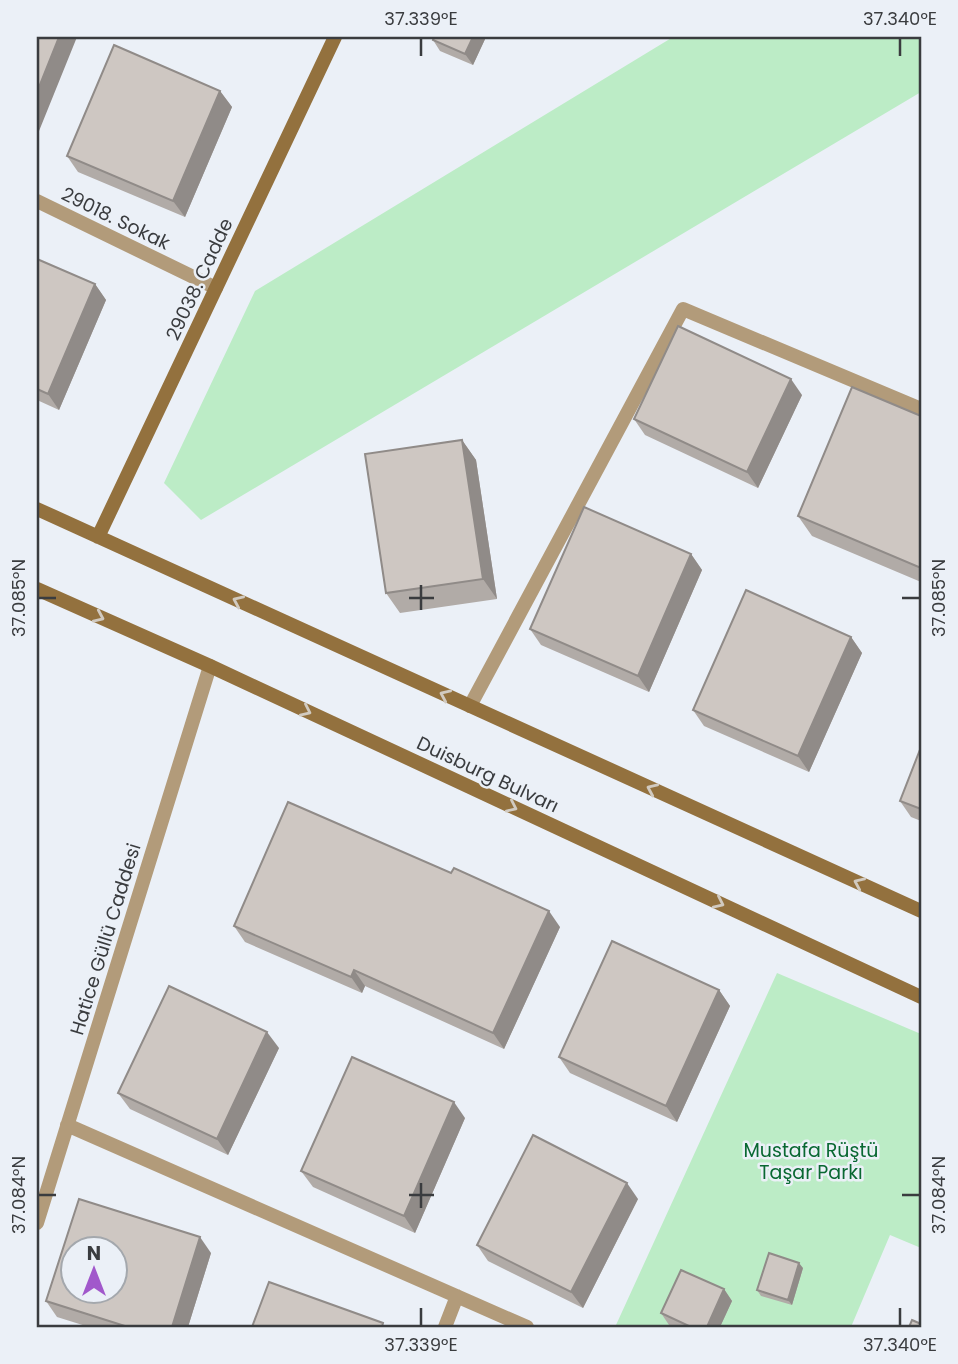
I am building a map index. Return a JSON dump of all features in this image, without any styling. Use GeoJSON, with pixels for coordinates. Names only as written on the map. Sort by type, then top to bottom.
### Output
{"type":"FeatureCollection","features":[{"type":"Feature","properties":{"kind":"main road","name":"29038. Cadde"},"geometry":{"type":"LineString","coordinates":[[98,537],[335,37]]}},
{"type":"Feature","properties":{"kind":"main road"},"geometry":{"type":"LineString","coordinates":[[37,509],[921,911]]}},
{"type":"Feature","properties":{"kind":"main road","name":"Duisburg Bulvarı"},"geometry":{"type":"LineString","coordinates":[[37,589],[209,666],[921,998]]}},
{"type":"Feature","properties":{"kind":"street","name":"29018. Sokak"},"geometry":{"type":"LineString","coordinates":[[37,201],[216,288]]}},
{"type":"Feature","properties":{"kind":"street"},"geometry":{"type":"LineString","coordinates":[[470,706],[683,309],[921,409]]}},
{"type":"Feature","properties":{"kind":"street","name":"Hatice Güllü Caddesi"},"geometry":{"type":"LineString","coordinates":[[37,1223],[209,666]]}},
{"type":"Feature","properties":{"kind":"street"},"geometry":{"type":"LineString","coordinates":[[67,1125],[527,1327]]}},
{"type":"Feature","properties":{"kind":"street"},"geometry":{"type":"LineString","coordinates":[[445,1327],[457,1296]]}},
{"type":"Feature","properties":{"kind":"green space"},"geometry":{"type":"Polygon","coordinates":[[[673,37],[921,37],[921,92],[201,520],[164,483],[255,291],[673,37]]]}},
{"type":"Feature","properties":{"kind":"green space","name":"Mustafa Rüştü Taşar Parkı"},"geometry":{"type":"Polygon","coordinates":[[[777,973],[921,1034],[921,1248],[890,1235],[851,1327],[616,1325],[777,973]]]}},
{"type":"Feature","properties":{"kind":"building"},"geometry":{"type":"Polygon","coordinates":[[[37,37],[59,37],[37,92],[37,37]]]}},
{"type":"Feature","properties":{"kind":"building"},"geometry":{"type":"Polygon","coordinates":[[[434,37],[473,37],[465,54],[433,40],[434,37]]]}},
{"type":"Feature","properties":{"kind":"building"},"geometry":{"type":"Polygon","coordinates":[[[114,45],[220,91],[173,201],[67,156],[114,45]]]}},
{"type":"Feature","properties":{"kind":"building"},"geometry":{"type":"Polygon","coordinates":[[[37,259],[95,284],[48,394],[37,389],[37,259]]]}},
{"type":"Feature","properties":{"kind":"building"},"geometry":{"type":"Polygon","coordinates":[[[678,326],[791,379],[747,472],[634,419],[678,326]]]}},
{"type":"Feature","properties":{"kind":"building"},"geometry":{"type":"Polygon","coordinates":[[[852,387],[921,416],[921,568],[798,516],[852,387]]]}},
{"type":"Feature","properties":{"kind":"building"},"geometry":{"type":"Polygon","coordinates":[[[462,440],[483,579],[386,593],[365,454],[462,440]]]}},
{"type":"Feature","properties":{"kind":"building"},"geometry":{"type":"Polygon","coordinates":[[[584,507],[691,554],[638,676],[530,629],[584,507]]]}},
{"type":"Feature","properties":{"kind":"building"},"geometry":{"type":"Polygon","coordinates":[[[746,590],[851,637],[798,756],[693,710],[746,590]]]}},
{"type":"Feature","properties":{"kind":"building"},"geometry":{"type":"Polygon","coordinates":[[[921,747],[921,809],[900,801],[921,747]]]}},
{"type":"Feature","properties":{"kind":"building"},"geometry":{"type":"Polygon","coordinates":[[[288,802],[451,873],[454,868],[549,911],[493,1033],[354,970],[351,977],[234,926],[288,802]]]}},
{"type":"Feature","properties":{"kind":"building"},"geometry":{"type":"Polygon","coordinates":[[[612,941],[719,990],[666,1106],[559,1057],[612,941]]]}},
{"type":"Feature","properties":{"kind":"building"},"geometry":{"type":"Polygon","coordinates":[[[169,986],[267,1032],[217,1139],[118,1093],[169,986]]]}},
{"type":"Feature","properties":{"kind":"building"},"geometry":{"type":"Polygon","coordinates":[[[352,1057],[454,1102],[404,1216],[301,1171],[352,1057]]]}},
{"type":"Feature","properties":{"kind":"building"},"geometry":{"type":"Polygon","coordinates":[[[533,1135],[627,1183],[571,1292],[477,1245],[533,1135]]]}},
{"type":"Feature","properties":{"kind":"building"},"geometry":{"type":"Polygon","coordinates":[[[79,1199],[200,1237],[172,1327],[128,1327],[46,1301],[60,1258],[60,1304],[130,1304],[130,1234],[68,1234],[79,1199]]]}},
{"type":"Feature","properties":{"kind":"building"},"geometry":{"type":"Polygon","coordinates":[[[769,1253],[799,1263],[788,1300],[757,1290],[769,1253]]]}},
{"type":"Feature","properties":{"kind":"building"},"geometry":{"type":"Polygon","coordinates":[[[681,1270],[724,1289],[707,1327],[691,1327],[661,1313],[681,1270]]]}},
{"type":"Feature","properties":{"kind":"building"},"geometry":{"type":"Polygon","coordinates":[[[269,1282],[383,1323],[382,1327],[252,1327],[269,1282]]]}},
{"type":"Feature","properties":{"kind":"building"},"geometry":{"type":"Polygon","coordinates":[[[912,1320],[921,1324],[921,1327],[909,1327],[912,1320]]]}}]}
